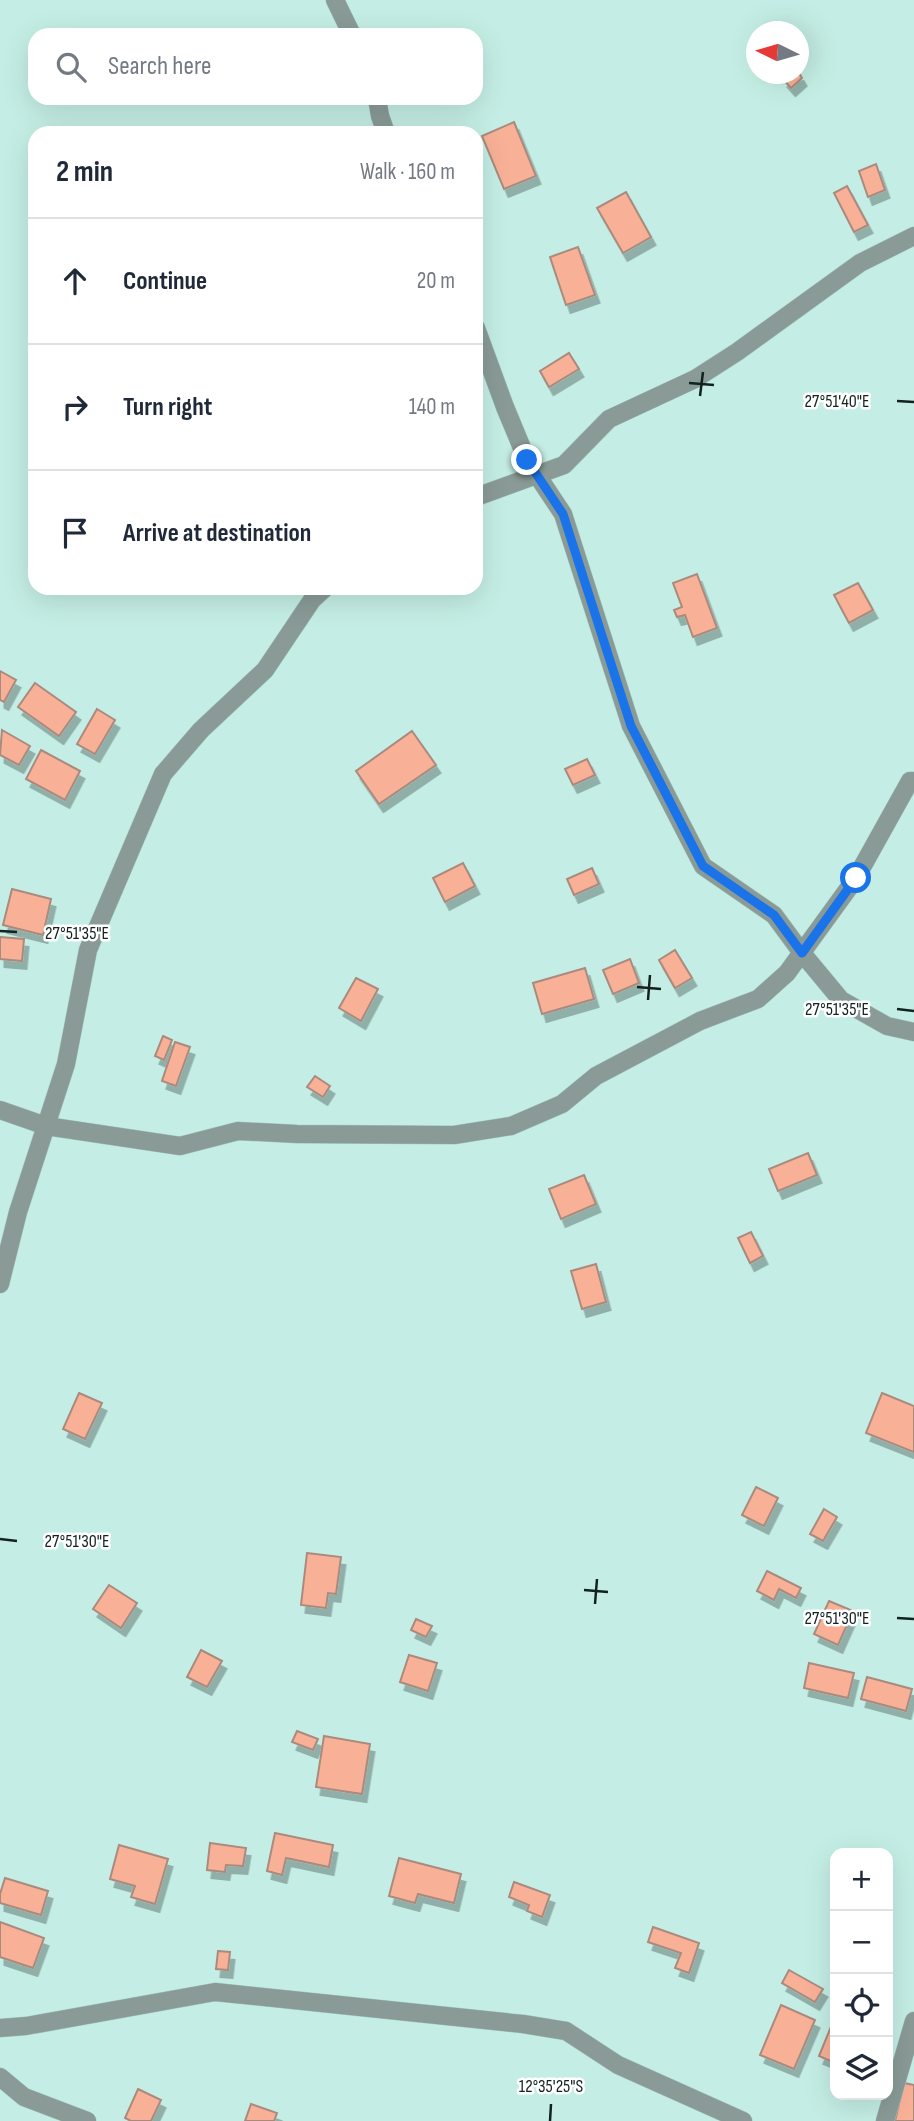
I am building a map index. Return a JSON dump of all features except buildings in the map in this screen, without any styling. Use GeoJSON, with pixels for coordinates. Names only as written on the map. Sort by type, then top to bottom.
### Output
{"type":"FeatureCollection","features":[{"type":"Feature","properties":{"kind":"street"},"geometry":{"type":"LineString","coordinates":[[335,0],[349,28]]}},
{"type":"Feature","properties":{"kind":"street"},"geometry":{"type":"LineString","coordinates":[[378,105],[384,126]]}},
{"type":"Feature","properties":{"kind":"street"},"geometry":{"type":"LineString","coordinates":[[483,494],[564,465],[609,419],[695,379],[860,263],[914,236]]}},
{"type":"Feature","properties":{"kind":"street"},"geometry":{"type":"LineString","coordinates":[[483,347],[527,460],[563,514],[631,726],[703,866],[774,915],[841,1000],[887,1026],[914,1032]]}},
{"type":"Feature","properties":{"kind":"street"},"geometry":{"type":"LineString","coordinates":[[0,1284],[18,1213],[66,1064],[88,950],[163,774],[201,730],[265,670],[317,595]]}},
{"type":"Feature","properties":{"kind":"street"},"geometry":{"type":"LineString","coordinates":[[0,1110],[46,1126],[180,1146],[238,1130],[454,1135],[511,1126],[562,1104],[596,1076],[700,1021],[758,999],[788,973],[856,878],[911,781],[914,781]]}},
{"type":"Feature","properties":{"kind":"street"},"geometry":{"type":"LineString","coordinates":[[0,2028],[26,2026],[215,1992],[523,2024],[566,2031],[618,2065],[743,2121]]}},
{"type":"Feature","properties":{"kind":"street"},"geometry":{"type":"LineString","coordinates":[[885,2121],[914,2021]]}},
{"type":"Feature","properties":{"kind":"street"},"geometry":{"type":"LineString","coordinates":[[0,2077],[24,2097],[87,2121]]}},
{"type":"Feature","properties":{"kind":"route"},"geometry":{"type":"LineString","coordinates":[[527,460],[563,514],[631,726],[703,866],[774,915],[802,953],[856,878]]}}]}
